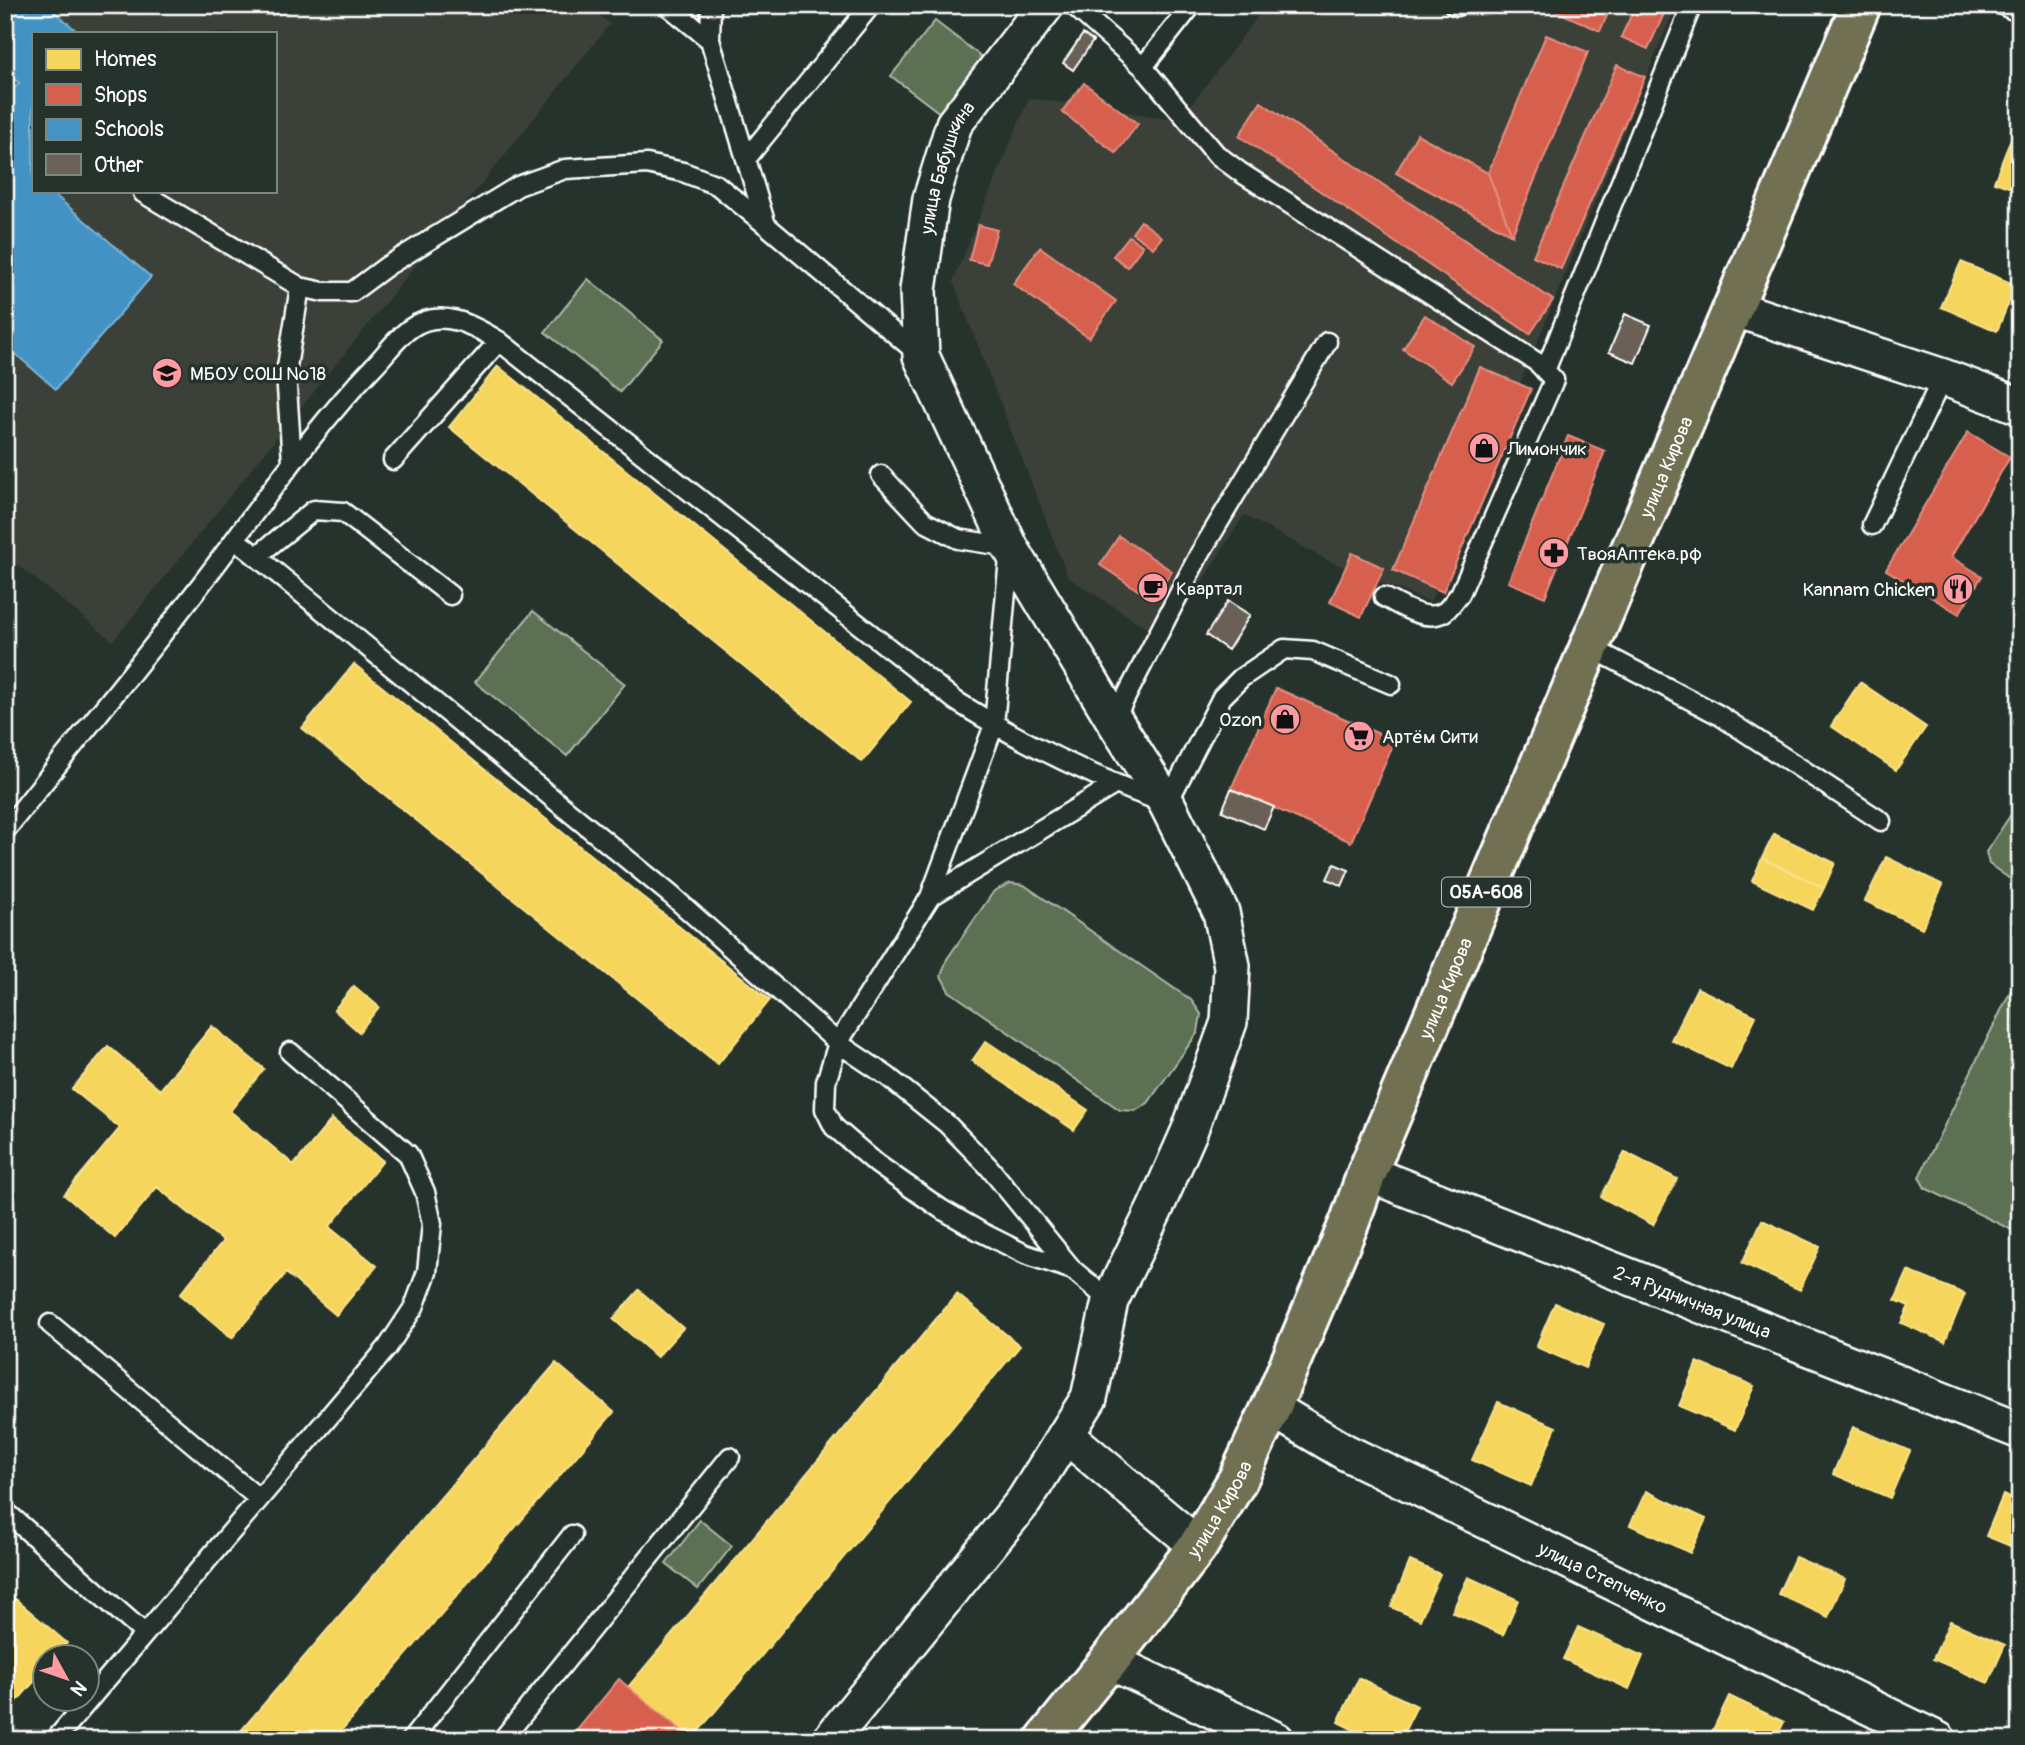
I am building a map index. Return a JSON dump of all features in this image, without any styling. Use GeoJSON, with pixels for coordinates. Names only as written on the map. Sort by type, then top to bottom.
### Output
{"type":"FeatureCollection","features":[{"type":"Feature","properties":{"kind":"main road","name":"улица Кирова"},"geometry":{"type":"LineString","coordinates":[[1045,1740],[1198,1546],[1238,1479],[1271,1408],[1367,1173],[1861,5]]}},
{"type":"Feature","properties":{"kind":"street","name":"улица Бабушкина"},"geometry":{"type":"LineString","coordinates":[[921,356],[918,290],[931,199],[954,124],[1046,5]]}},
{"type":"Feature","properties":{"kind":"street"},"geometry":{"type":"LineString","coordinates":[[1733,308],[1943,377],[2020,406]]}},
{"type":"Feature","properties":{"kind":"street"},"geometry":{"type":"LineString","coordinates":[[830,1740],[1024,1501],[1089,1398],[1110,1301],[1156,1209],[1229,1022],[1232,966],[1221,912],[1167,804],[1010,547],[921,356]]}},
{"type":"Feature","properties":{"kind":"street","name":"2-я Рудничная улица"},"geometry":{"type":"LineString","coordinates":[[1367,1173],[2020,1431]]}},
{"type":"Feature","properties":{"kind":"street","name":"улица Степченко"},"geometry":{"type":"LineString","coordinates":[[1271,1408],[1345,1452],[1938,1740]]}},
{"type":"Feature","properties":{"kind":"street"},"geometry":{"type":"LineString","coordinates":[[1066,1435],[1198,1546]]}},
{"type":"Feature","properties":{"kind":"street"},"geometry":{"type":"LineString","coordinates":[[1109,1661],[1276,1740]]}},
{"type":"Feature","properties":{"kind":"lane"},"geometry":{"type":"LineString","coordinates":[[667,5],[710,40]]}},
{"type":"Feature","properties":{"kind":"lane"},"geometry":{"type":"LineString","coordinates":[[711,5],[710,40],[766,225]]}},
{"type":"Feature","properties":{"kind":"lane"},"geometry":{"type":"LineString","coordinates":[[746,159],[871,5]]}},
{"type":"Feature","properties":{"kind":"lane"},"geometry":{"type":"LineString","coordinates":[[1073,5],[1143,67],[1216,154],[1538,363],[1554,380],[1460,594],[1444,612],[1428,615],[1415,612],[1384,597]]}},
{"type":"Feature","properties":{"kind":"lane"},"geometry":{"type":"LineString","coordinates":[[1143,67],[1192,5]]}},
{"type":"Feature","properties":{"kind":"lane"},"geometry":{"type":"LineString","coordinates":[[1545,371],[1692,5]]}},
{"type":"Feature","properties":{"kind":"lane"},"geometry":{"type":"LineString","coordinates":[[2001,5],[2020,13]]}},
{"type":"Feature","properties":{"kind":"lane"},"geometry":{"type":"LineString","coordinates":[[143,193],[300,287],[323,292],[352,292],[428,240],[518,186],[565,169],[647,164],[682,172],[717,186],[921,356]]}},
{"type":"Feature","properties":{"kind":"lane"},"geometry":{"type":"LineString","coordinates":[[292,462],[286,373],[300,287]]}},
{"type":"Feature","properties":{"kind":"lane"},"geometry":{"type":"LineString","coordinates":[[5,831],[353,387],[410,328],[443,317],[465,322],[499,341],[956,701],[994,725],[1114,785],[1167,804],[1222,697],[1241,678],[1284,649],[1313,651],[1391,684]]}},
{"type":"Feature","properties":{"kind":"lane"},"geometry":{"type":"LineString","coordinates":[[393,460],[499,341]]}},
{"type":"Feature","properties":{"kind":"lane"},"geometry":{"type":"LineString","coordinates":[[1114,720],[1199,555],[1327,342]]}},
{"type":"Feature","properties":{"kind":"lane"},"geometry":{"type":"LineString","coordinates":[[1872,525],[1943,377]]}},
{"type":"Feature","properties":{"kind":"lane"},"geometry":{"type":"LineString","coordinates":[[881,475],[925,522],[958,539],[1010,547],[994,725],[930,897],[838,1043],[826,1082],[825,1109],[834,1127],[877,1164],[941,1209],[1025,1254],[1073,1270]]}},
{"type":"Feature","properties":{"kind":"lane"},"geometry":{"type":"LineString","coordinates":[[257,556],[314,510],[344,512],[450,594]]}},
{"type":"Feature","properties":{"kind":"lane"},"geometry":{"type":"LineString","coordinates":[[235,539],[671,895],[838,1043],[887,1076],[947,1124],[988,1166],[1073,1270],[1110,1301]]}},
{"type":"Feature","properties":{"kind":"lane"},"geometry":{"type":"LineString","coordinates":[[1590,647],[1719,715],[1881,821]]}},
{"type":"Feature","properties":{"kind":"lane"},"geometry":{"type":"LineString","coordinates":[[930,897],[1114,785]]}},
{"type":"Feature","properties":{"kind":"lane"},"geometry":{"type":"LineString","coordinates":[[55,1740],[387,1348],[414,1307],[426,1272],[432,1224],[425,1192],[408,1154],[290,1052]]}},
{"type":"Feature","properties":{"kind":"lane"},"geometry":{"type":"LineString","coordinates":[[50,1324],[258,1498]]}},
{"type":"Feature","properties":{"kind":"lane"},"geometry":{"type":"LineString","coordinates":[[502,1740],[730,1457]]}},
{"type":"Feature","properties":{"kind":"lane"},"geometry":{"type":"LineString","coordinates":[[5,1511],[144,1633]]}},
{"type":"Feature","properties":{"kind":"lane"},"geometry":{"type":"LineString","coordinates":[[411,1740],[572,1535]]}},
{"type":"Feature","properties":{"kind":"shaded area","name":"МБОУ СОШ №18"},"geometry":{"type":"Polygon","coordinates":[[[5,5],[586,5],[610,24],[113,641],[5,555],[5,5]]]}},
{"type":"Feature","properties":{"kind":"shaded area"},"geometry":{"type":"Polygon","coordinates":[[[1266,5],[1676,5],[1430,602],[1329,561],[1244,515],[1165,640],[1068,577],[953,281],[1029,98],[1180,120],[1266,5]]]}},
{"type":"Feature","properties":{"kind":"green space"},"geometry":{"type":"Polygon","coordinates":[[[228,5],[301,5],[274,15],[228,5]]]}},
{"type":"Feature","properties":{"kind":"green space"},"geometry":{"type":"Polygon","coordinates":[[[935,21],[983,58],[940,113],[891,76],[935,21]]]}},
{"type":"Feature","properties":{"kind":"green space"},"geometry":{"type":"Polygon","coordinates":[[[588,279],[663,340],[620,392],[545,332],[588,279]]]}},
{"type":"Feature","properties":{"kind":"green space"},"geometry":{"type":"Polygon","coordinates":[[[533,611],[625,684],[567,756],[475,682],[533,611]]]}},
{"type":"Feature","properties":{"kind":"green space"},"geometry":{"type":"Polygon","coordinates":[[[2020,801],[2020,886],[1989,864],[1986,852],[2020,801]]]}},
{"type":"Feature","properties":{"kind":"green space"},"geometry":{"type":"Polygon","coordinates":[[[1010,883],[1024,885],[1191,1000],[1201,1014],[1198,1032],[1148,1103],[1135,1111],[1120,1110],[949,991],[941,976],[947,959],[994,891],[1010,883]]]}},
{"type":"Feature","properties":{"kind":"green space"},"geometry":{"type":"Polygon","coordinates":[[[2020,972],[2020,1234],[1925,1188],[1919,1177],[2020,972]]]}},
{"type":"Feature","properties":{"kind":"green space"},"geometry":{"type":"Polygon","coordinates":[[[700,1520],[732,1546],[698,1589],[666,1564],[700,1520]]]}},
{"type":"Feature","properties":{"kind":"building: Homes"},"geometry":{"type":"Polygon","coordinates":[[[2014,131],[2020,133],[2020,191],[1994,182],[2014,131]]]}},
{"type":"Feature","properties":{"kind":"building: Homes"},"geometry":{"type":"Polygon","coordinates":[[[1961,262],[2016,285],[1997,331],[1941,307],[1961,262]]]}},
{"type":"Feature","properties":{"kind":"building: Homes"},"geometry":{"type":"Polygon","coordinates":[[[498,366],[911,702],[862,762],[449,427],[498,366]]]}},
{"type":"Feature","properties":{"kind":"building: Homes"},"geometry":{"type":"Polygon","coordinates":[[[354,664],[770,1000],[718,1064],[302,728],[354,664]]]}},
{"type":"Feature","properties":{"kind":"building: Homes"},"geometry":{"type":"Polygon","coordinates":[[[1860,682],[1926,727],[1896,770],[1831,726],[1860,682]]]}},
{"type":"Feature","properties":{"kind":"building: Homes"},"geometry":{"type":"Polygon","coordinates":[[[1774,834],[1835,863],[1824,888],[1762,858],[1774,834]]]}},
{"type":"Feature","properties":{"kind":"building: Homes"},"geometry":{"type":"Polygon","coordinates":[[[1886,857],[1943,885],[1922,928],[1865,901],[1886,857]]]}},
{"type":"Feature","properties":{"kind":"building: Homes"},"geometry":{"type":"Polygon","coordinates":[[[1762,858],[1824,888],[1813,910],[1752,881],[1762,858]]]}},
{"type":"Feature","properties":{"kind":"building: Homes"},"geometry":{"type":"Polygon","coordinates":[[[354,986],[379,1007],[359,1032],[334,1010],[354,986]]]}},
{"type":"Feature","properties":{"kind":"building: Homes"},"geometry":{"type":"Polygon","coordinates":[[[1697,988],[1756,1016],[1731,1069],[1671,1040],[1697,988]]]}},
{"type":"Feature","properties":{"kind":"building: Homes"},"geometry":{"type":"Polygon","coordinates":[[[212,1026],[264,1069],[230,1111],[294,1165],[332,1119],[383,1161],[329,1227],[377,1266],[336,1315],[286,1273],[232,1338],[180,1294],[223,1241],[157,1187],[115,1238],[64,1195],[120,1128],[72,1089],[108,1046],[160,1090],[212,1026]]]}},
{"type":"Feature","properties":{"kind":"building: Homes"},"geometry":{"type":"Polygon","coordinates":[[[986,1041],[1088,1110],[1074,1130],[972,1061],[986,1041]]]}},
{"type":"Feature","properties":{"kind":"building: Homes"},"geometry":{"type":"Polygon","coordinates":[[[1625,1152],[1677,1179],[1653,1225],[1601,1197],[1625,1152]]]}},
{"type":"Feature","properties":{"kind":"building: Homes"},"geometry":{"type":"Polygon","coordinates":[[[1762,1220],[1820,1247],[1800,1290],[1742,1263],[1762,1220]]]}},
{"type":"Feature","properties":{"kind":"building: Homes"},"geometry":{"type":"Polygon","coordinates":[[[1908,1271],[1965,1294],[1945,1342],[1901,1323],[1909,1306],[1895,1300],[1908,1271]]]}},
{"type":"Feature","properties":{"kind":"building: Homes"},"geometry":{"type":"Polygon","coordinates":[[[639,1290],[683,1328],[657,1357],[613,1319],[639,1290]]]}},
{"type":"Feature","properties":{"kind":"building: Homes"},"geometry":{"type":"Polygon","coordinates":[[[957,1294],[1020,1346],[692,1739],[628,1687],[957,1294]]]}},
{"type":"Feature","properties":{"kind":"building: Homes"},"geometry":{"type":"Polygon","coordinates":[[[1555,1303],[1604,1324],[1585,1368],[1536,1347],[1555,1303]]]}},
{"type":"Feature","properties":{"kind":"building: Homes"},"geometry":{"type":"Polygon","coordinates":[[[1697,1362],[1754,1386],[1735,1430],[1679,1406],[1697,1362]]]}},
{"type":"Feature","properties":{"kind":"building: Homes"},"geometry":{"type":"Polygon","coordinates":[[[556,1363],[614,1412],[360,1709],[333,1740],[233,1740],[556,1363]]]}},
{"type":"Feature","properties":{"kind":"building: Homes"},"geometry":{"type":"Polygon","coordinates":[[[1498,1402],[1556,1427],[1531,1486],[1472,1460],[1498,1402]]]}},
{"type":"Feature","properties":{"kind":"building: Homes"},"geometry":{"type":"Polygon","coordinates":[[[1853,1427],[1910,1451],[1890,1498],[1833,1474],[1853,1427]]]}},
{"type":"Feature","properties":{"kind":"building: Homes"},"geometry":{"type":"Polygon","coordinates":[[[1646,1491],[1706,1519],[1690,1553],[1630,1525],[1646,1491]]]}},
{"type":"Feature","properties":{"kind":"building: Homes"},"geometry":{"type":"Polygon","coordinates":[[[2003,1495],[2020,1502],[2020,1550],[1986,1536],[2003,1495]]]}},
{"type":"Feature","properties":{"kind":"building: Homes"},"geometry":{"type":"Polygon","coordinates":[[[1795,1557],[1845,1579],[1828,1617],[1778,1594],[1795,1557]]]}},
{"type":"Feature","properties":{"kind":"building: Homes"},"geometry":{"type":"Polygon","coordinates":[[[1410,1561],[1440,1574],[1420,1620],[1391,1607],[1410,1561]]]}},
{"type":"Feature","properties":{"kind":"building: Homes"},"geometry":{"type":"Polygon","coordinates":[[[1468,1577],[1518,1600],[1503,1635],[1452,1612],[1468,1577]]]}},
{"type":"Feature","properties":{"kind":"building: Homes"},"geometry":{"type":"Polygon","coordinates":[[[5,1590],[67,1643],[32,1644],[32,1684],[11,1708],[5,1703],[5,1590]]]}},
{"type":"Feature","properties":{"kind":"building: Homes"},"geometry":{"type":"Polygon","coordinates":[[[1950,1621],[2005,1645],[1988,1683],[1933,1659],[1950,1621]]]}},
{"type":"Feature","properties":{"kind":"building: Homes"},"geometry":{"type":"Polygon","coordinates":[[[1578,1627],[1643,1656],[1629,1689],[1563,1659],[1578,1627]]]}},
{"type":"Feature","properties":{"kind":"building: Homes"},"geometry":{"type":"Polygon","coordinates":[[[1359,1678],[1417,1706],[1400,1740],[1374,1740],[1338,1722],[1359,1678]]]}},
{"type":"Feature","properties":{"kind":"building: Homes"},"geometry":{"type":"Polygon","coordinates":[[[1729,1696],[1784,1722],[1775,1740],[1723,1740],[1711,1734],[1729,1696]]]}},
{"type":"Feature","properties":{"kind":"building: Shops"},"geometry":{"type":"Polygon","coordinates":[[[1552,5],[1612,5],[1600,31],[1550,8],[1552,5]]]}},
{"type":"Feature","properties":{"kind":"building: Shops"},"geometry":{"type":"Polygon","coordinates":[[[1636,5],[1668,5],[1648,49],[1621,37],[1636,5]]]}},
{"type":"Feature","properties":{"kind":"building: Shops"},"geometry":{"type":"Polygon","coordinates":[[[1546,35],[1588,52],[1512,235],[1488,173],[1546,35]]]}},
{"type":"Feature","properties":{"kind":"building: Shops"},"geometry":{"type":"Polygon","coordinates":[[[1617,65],[1645,77],[1561,269],[1533,256],[1617,65]]]}},
{"type":"Feature","properties":{"kind":"building: Shops"},"geometry":{"type":"Polygon","coordinates":[[[1084,83],[1138,124],[1116,153],[1062,112],[1084,83]]]}},
{"type":"Feature","properties":{"kind":"building: Shops"},"geometry":{"type":"Polygon","coordinates":[[[1261,102],[1553,300],[1530,334],[1239,136],[1261,102]]]}},
{"type":"Feature","properties":{"kind":"building: Shops"},"geometry":{"type":"Polygon","coordinates":[[[1417,134],[1488,173],[1512,235],[1396,173],[1417,134]]]}},
{"type":"Feature","properties":{"kind":"building: Shops"},"geometry":{"type":"Polygon","coordinates":[[[1141,221],[1162,237],[1153,248],[1132,233],[1141,221]]]}},
{"type":"Feature","properties":{"kind":"building: Shops"},"geometry":{"type":"Polygon","coordinates":[[[978,225],[997,230],[987,264],[969,260],[978,225]]]}},
{"type":"Feature","properties":{"kind":"building: Shops"},"geometry":{"type":"Polygon","coordinates":[[[1129,236],[1143,246],[1127,267],[1113,256],[1129,236]]]}},
{"type":"Feature","properties":{"kind":"building: Shops"},"geometry":{"type":"Polygon","coordinates":[[[1040,247],[1116,301],[1089,338],[1013,284],[1040,247]]]}},
{"type":"Feature","properties":{"kind":"building: Shops"},"geometry":{"type":"Polygon","coordinates":[[[1425,315],[1475,347],[1452,382],[1403,349],[1425,315]]]}},
{"type":"Feature","properties":{"kind":"building: Shops"},"geometry":{"type":"Polygon","coordinates":[[[1480,367],[1531,389],[1443,592],[1393,570],[1480,367]]]}},
{"type":"Feature","properties":{"kind":"building: Shops"},"geometry":{"type":"Polygon","coordinates":[[[1968,432],[2010,457],[1951,557],[1982,576],[1959,614],[1886,570],[1968,432]]]}},
{"type":"Feature","properties":{"kind":"building: Shops"},"geometry":{"type":"Polygon","coordinates":[[[1568,436],[1605,451],[1545,597],[1508,582],[1568,436]]]}},
{"type":"Feature","properties":{"kind":"building: Shops"},"geometry":{"type":"Polygon","coordinates":[[[1119,536],[1172,571],[1153,600],[1100,565],[1119,536]]]}},
{"type":"Feature","properties":{"kind":"building: Shops"},"geometry":{"type":"Polygon","coordinates":[[[1352,553],[1384,568],[1361,617],[1330,602],[1352,553]]]}},
{"type":"Feature","properties":{"kind":"building: Shops"},"geometry":{"type":"Polygon","coordinates":[[[1276,688],[1395,741],[1351,842],[1231,789],[1276,688]]]}},
{"type":"Feature","properties":{"kind":"building: Shops"},"geometry":{"type":"Polygon","coordinates":[[[619,1679],[628,1687],[692,1739],[569,1740],[619,1679]]]}},
{"type":"Feature","properties":{"kind":"building: Schools"},"geometry":{"type":"Polygon","coordinates":[[[5,5],[47,5],[78,32],[32,32],[32,192],[51,192],[151,277],[56,389],[5,345],[5,99],[19,83],[5,72],[5,5]]]}},
{"type":"Feature","properties":{"kind":"building: Other"},"geometry":{"type":"Polygon","coordinates":[[[1083,34],[1093,41],[1073,70],[1063,63],[1083,34]]]}},
{"type":"Feature","properties":{"kind":"building: Other"},"geometry":{"type":"Polygon","coordinates":[[[1625,314],[1651,325],[1635,363],[1609,352],[1625,314]]]}},
{"type":"Feature","properties":{"kind":"building: Other"},"geometry":{"type":"Polygon","coordinates":[[[1228,601],[1250,615],[1228,650],[1206,635],[1228,601]]]}},
{"type":"Feature","properties":{"kind":"building: Other"},"geometry":{"type":"Polygon","coordinates":[[[1231,789],[1274,807],[1264,829],[1222,811],[1231,789]]]}},
{"type":"Feature","properties":{"kind":"building: Other"},"geometry":{"type":"Polygon","coordinates":[[[1334,864],[1349,870],[1342,886],[1327,879],[1334,864]]]}},
{"type":"Feature","properties":{"kind":"place","name":"МБОУ СОШ №18"},"geometry":{"type":"Point","coordinates":[167,373]}},
{"type":"Feature","properties":{"kind":"place","name":"Лимончик"},"geometry":{"type":"Point","coordinates":[1484,448]}},
{"type":"Feature","properties":{"kind":"place","name":"ТвояАптека.рф"},"geometry":{"type":"Point","coordinates":[1554,553]}},
{"type":"Feature","properties":{"kind":"place","name":"Квартал"},"geometry":{"type":"Point","coordinates":[1153,588]}},
{"type":"Feature","properties":{"kind":"place","name":"Kannam Chicken"},"geometry":{"type":"Point","coordinates":[1958,589]}},
{"type":"Feature","properties":{"kind":"place","name":"Ozon"},"geometry":{"type":"Point","coordinates":[1285,719]}},
{"type":"Feature","properties":{"kind":"place","name":"Артём Сити"},"geometry":{"type":"Point","coordinates":[1359,736]}}]}
